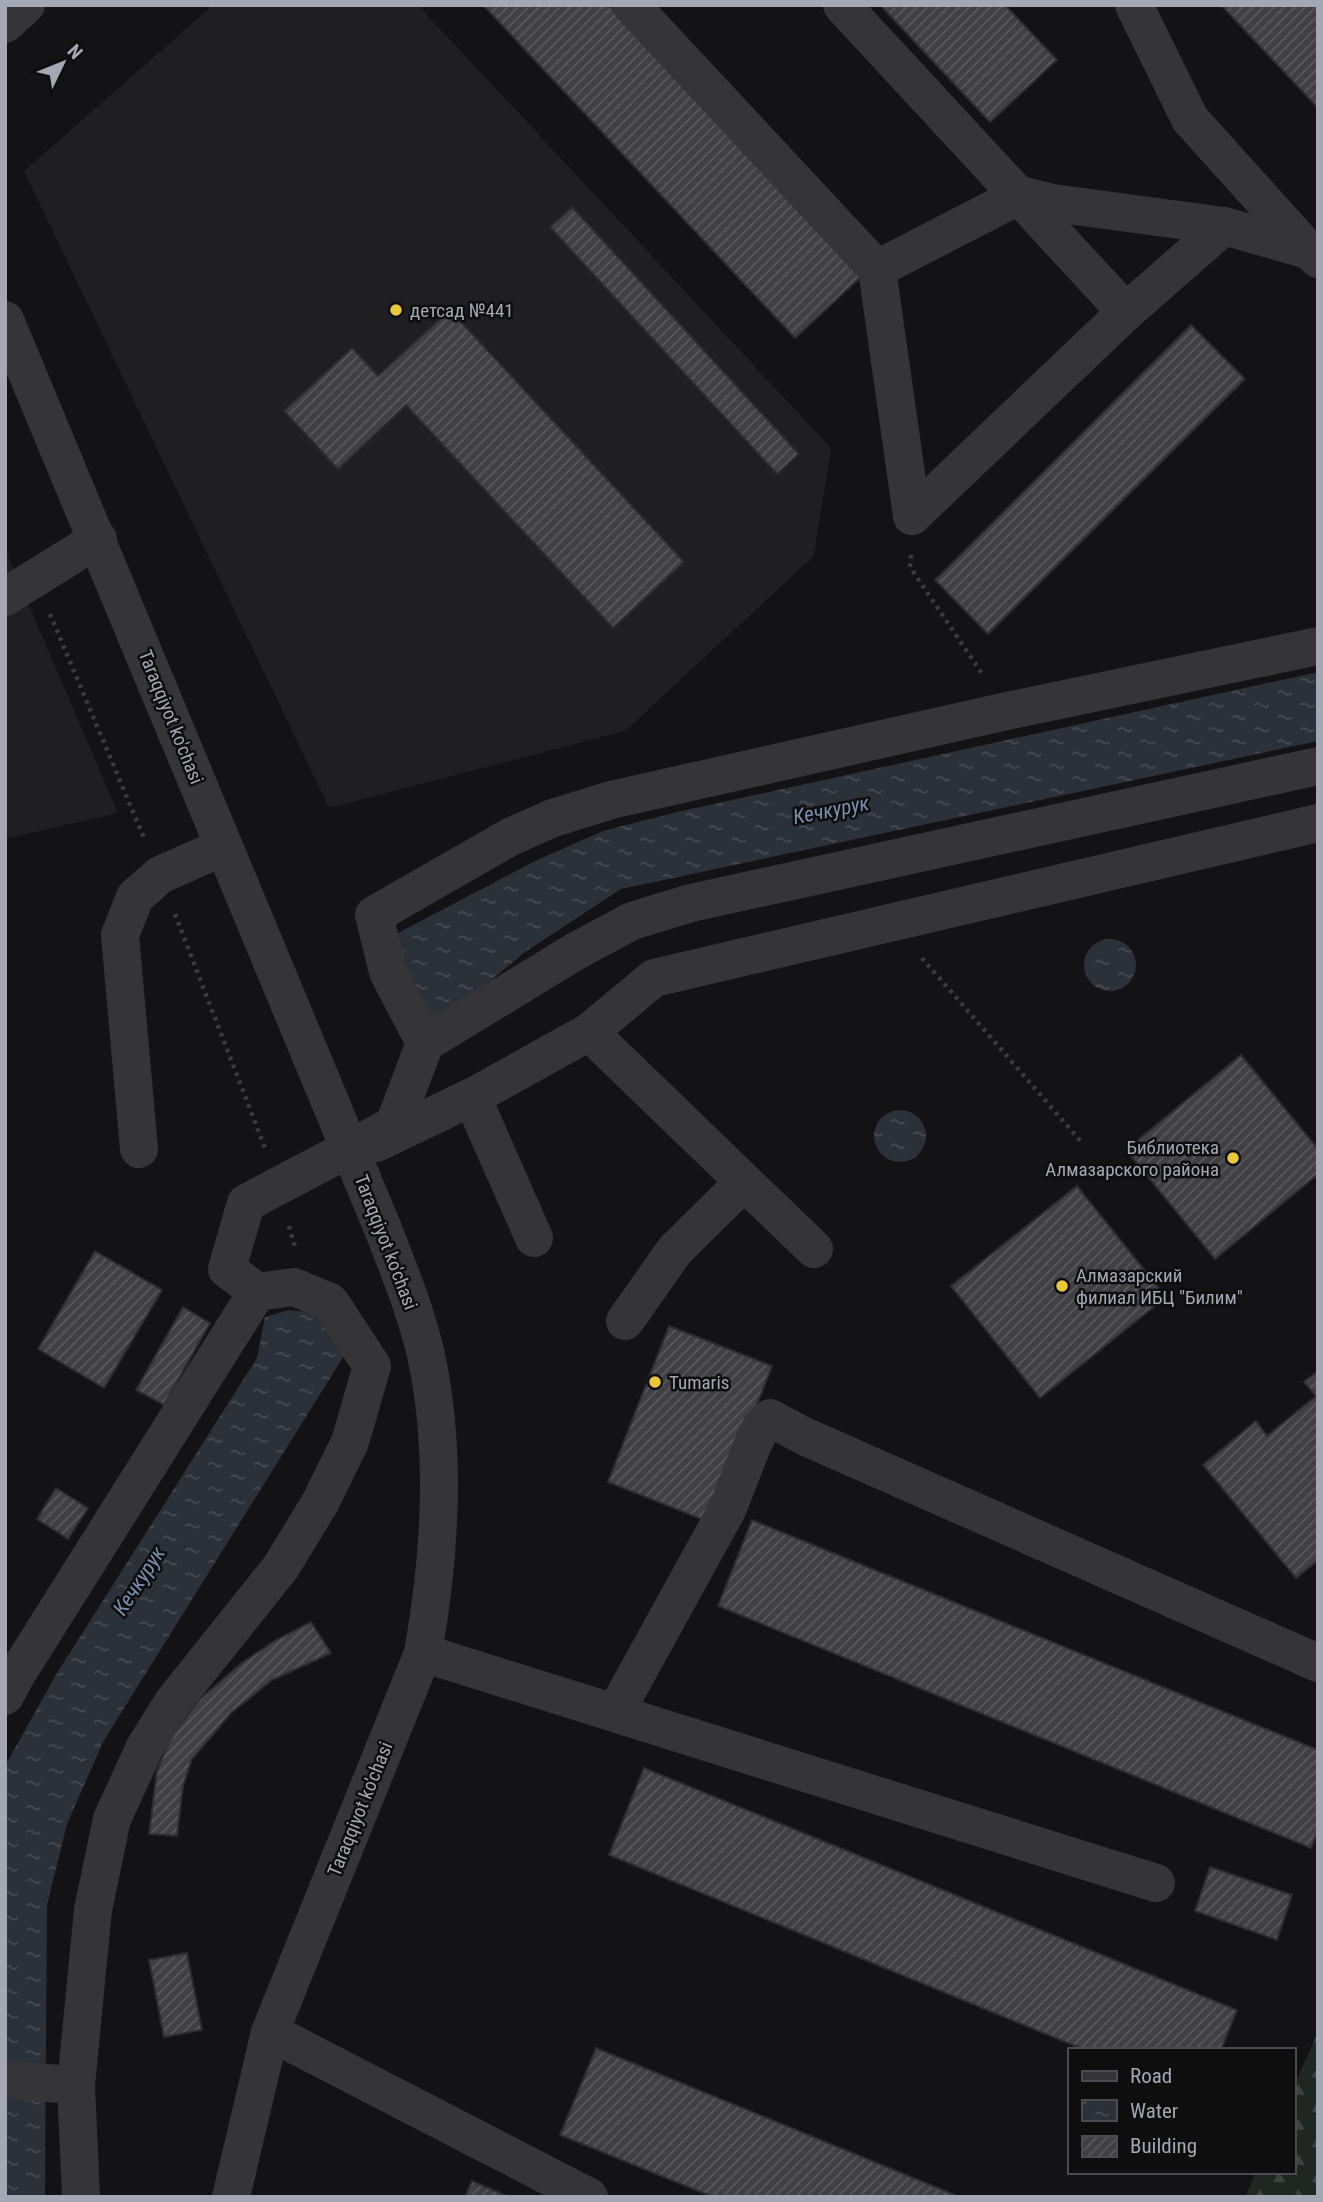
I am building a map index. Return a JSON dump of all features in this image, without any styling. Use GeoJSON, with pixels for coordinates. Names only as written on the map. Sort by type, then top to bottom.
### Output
{"type":"FeatureCollection","features":[{"type":"Feature","properties":{"kind":"street"},"geometry":{"type":"LineString","coordinates":[[5,24],[26,5]]}},
{"type":"Feature","properties":{"kind":"street"},"geometry":{"type":"LineString","coordinates":[[631,5],[877,269],[912,516]]}},
{"type":"Feature","properties":{"kind":"street"},"geometry":{"type":"LineString","coordinates":[[842,5],[1126,312]]}},
{"type":"Feature","properties":{"kind":"street"},"geometry":{"type":"LineString","coordinates":[[1134,5],[1190,120],[1313,255]]}},
{"type":"Feature","properties":{"kind":"street"},"geometry":{"type":"LineString","coordinates":[[877,269],[1020,195],[1053,204],[1224,226],[1313,255]]}},
{"type":"Feature","properties":{"kind":"street"},"geometry":{"type":"LineString","coordinates":[[912,516],[1126,312],[1224,226]]}},
{"type":"Feature","properties":{"kind":"street","name":"Taraqqiyot ko'chasi"},"geometry":{"type":"LineString","coordinates":[[5,320],[408,1292],[426,1356],[435,1422],[437,1530],[430,1612],[423,1653],[270,2032],[231,2197]]}},
{"type":"Feature","properties":{"kind":"street"},"geometry":{"type":"LineString","coordinates":[[20,587],[98,539]]}},
{"type":"Feature","properties":{"kind":"street"},"geometry":{"type":"LineString","coordinates":[[425,1043],[388,972],[374,915],[510,837],[553,818],[611,800],[1007,711],[1318,646]]}},
{"type":"Feature","properties":{"kind":"street"},"geometry":{"type":"LineString","coordinates":[[81,2197],[76,2085],[93,1910],[112,1819],[145,1747],[173,1702],[281,1567],[320,1503],[350,1442],[372,1366],[330,1301],[294,1287],[257,1292],[227,1269],[246,1203],[394,1125],[425,1043],[576,951],[632,922],[679,907],[1318,766]]}},
{"type":"Feature","properties":{"kind":"street"},"geometry":{"type":"LineString","coordinates":[[352,1155],[472,1097],[589,1032],[654,978],[1318,823]]}},
{"type":"Feature","properties":{"kind":"street"},"geometry":{"type":"LineString","coordinates":[[139,1149],[120,935],[135,897],[160,875],[223,847]]}},
{"type":"Feature","properties":{"kind":"street"},"geometry":{"type":"LineString","coordinates":[[589,1032],[814,1249]]}},
{"type":"Feature","properties":{"kind":"street"},"geometry":{"type":"LineString","coordinates":[[472,1097],[534,1238]]}},
{"type":"Feature","properties":{"kind":"street"},"geometry":{"type":"LineString","coordinates":[[625,1321],[675,1250],[744,1182]]}},
{"type":"Feature","properties":{"kind":"street"},"geometry":{"type":"LineString","coordinates":[[5,1696],[257,1292]]}},
{"type":"Feature","properties":{"kind":"street"},"geometry":{"type":"LineString","coordinates":[[615,1713],[728,1508],[761,1427],[770,1418],[819,1443],[1318,1663]]}},
{"type":"Feature","properties":{"kind":"street"},"geometry":{"type":"LineString","coordinates":[[423,1653],[1156,1883]]}},
{"type":"Feature","properties":{"kind":"street"},"geometry":{"type":"LineString","coordinates":[[270,2032],[584,2196]]}},
{"type":"Feature","properties":{"kind":"street"},"geometry":{"type":"LineString","coordinates":[[5,2080],[76,2085]]}},
{"type":"Feature","properties":{"kind":"path"},"geometry":{"type":"LineString","coordinates":[[912,516],[910,567],[1007,711]]}},
{"type":"Feature","properties":{"kind":"path"},"geometry":{"type":"LineString","coordinates":[[20,587],[160,875],[279,1186],[306,1293]]}},
{"type":"Feature","properties":{"kind":"path"},"geometry":{"type":"LineString","coordinates":[[892,922],[1083,1144]]}},
{"type":"Feature","properties":{"kind":"shaded area","name":"детсад №441"},"geometry":{"type":"Polygon","coordinates":[[[213,5],[418,5],[831,448],[814,556],[625,731],[329,808],[24,171],[213,5]]]}},
{"type":"Feature","properties":{"kind":"shaded area"},"geometry":{"type":"Polygon","coordinates":[[[5,550],[118,813],[5,839],[5,550]]]}},
{"type":"Feature","properties":{"kind":"green space"},"geometry":{"type":"Polygon","coordinates":[[[1318,2032],[1318,2197],[1245,2197],[1255,2174],[1295,2174],[1295,2084],[1318,2032]]]}},
{"type":"Feature","properties":{"kind":"water","name":"Кечкурук"},"geometry":{"type":"Polygon","coordinates":[[[1318,672],[1318,741],[621,889],[525,952],[441,1022],[418,1017],[396,934],[537,860],[603,831],[673,813],[1318,672]]]}},
{"type":"Feature","properties":{"kind":"water"},"geometry":{"type":"Polygon","coordinates":[[[1110,939],[1120,941],[1128,947],[1134,955],[1134,975],[1128,983],[1120,989],[1110,991],[1100,989],[1092,983],[1086,975],[1084,965],[1086,955],[1092,947],[1100,941],[1110,939]]]}},
{"type":"Feature","properties":{"kind":"water"},"geometry":{"type":"Polygon","coordinates":[[[900,1110],[910,1112],[918,1118],[924,1126],[924,1146],[918,1154],[910,1160],[900,1162],[890,1160],[882,1154],[876,1146],[874,1136],[876,1126],[882,1118],[890,1112],[900,1110]]]}},
{"type":"Feature","properties":{"kind":"water","name":"Кечкурук"},"geometry":{"type":"Polygon","coordinates":[[[289,1310],[314,1313],[347,1351],[103,1742],[67,1824],[47,1905],[45,2197],[5,2197],[5,1766],[57,1673],[257,1358],[265,1317],[289,1310]]]}},
{"type":"Feature","properties":{"kind":"building"},"geometry":{"type":"Polygon","coordinates":[[[483,5],[609,5],[862,276],[795,338],[483,5]]]}},
{"type":"Feature","properties":{"kind":"building"},"geometry":{"type":"Polygon","coordinates":[[[880,5],[1005,5],[1057,60],[990,122],[880,5]]]}},
{"type":"Feature","properties":{"kind":"building"},"geometry":{"type":"Polygon","coordinates":[[[1221,5],[1318,5],[1318,108],[1221,5]]]}},
{"type":"Feature","properties":{"kind":"building"},"geometry":{"type":"Polygon","coordinates":[[[572,207],[799,454],[777,474],[550,227],[572,207]]]}},
{"type":"Feature","properties":{"kind":"building"},"geometry":{"type":"Polygon","coordinates":[[[450,310],[684,562],[613,628],[406,405],[338,469],[284,411],[352,348],[378,376],[450,310]]]}},
{"type":"Feature","properties":{"kind":"building"},"geometry":{"type":"Polygon","coordinates":[[[1191,325],[1245,379],[988,634],[935,580],[1191,325]]]}},
{"type":"Feature","properties":{"kind":"building"},"geometry":{"type":"Polygon","coordinates":[[[1241,1055],[1318,1149],[1318,1174],[1215,1259],[1126,1150],[1241,1055]]]}},
{"type":"Feature","properties":{"kind":"building"},"geometry":{"type":"Polygon","coordinates":[[[1077,1186],[1166,1297],[1040,1398],[951,1286],[1077,1186]]]}},
{"type":"Feature","properties":{"kind":"building"},"geometry":{"type":"Polygon","coordinates":[[[95,1251],[162,1290],[104,1388],[38,1349],[95,1251]]]}},
{"type":"Feature","properties":{"kind":"building"},"geometry":{"type":"Polygon","coordinates":[[[183,1307],[210,1323],[164,1405],[136,1390],[183,1307]]]}},
{"type":"Feature","properties":{"kind":"building"},"geometry":{"type":"Polygon","coordinates":[[[669,1326],[772,1366],[711,1523],[608,1482],[669,1326]]]}},
{"type":"Feature","properties":{"kind":"building"},"geometry":{"type":"Polygon","coordinates":[[[1318,1371],[1318,1560],[1296,1578],[1203,1465],[1256,1421],[1267,1436],[1316,1396],[1304,1382],[1318,1371]]]}},
{"type":"Feature","properties":{"kind":"building"},"geometry":{"type":"Polygon","coordinates":[[[56,1488],[88,1508],[68,1539],[37,1519],[56,1488]]]}},
{"type":"Feature","properties":{"kind":"building"},"geometry":{"type":"Polygon","coordinates":[[[752,1520],[1318,1750],[1318,1831],[1311,1848],[718,1606],[752,1520]]]}},
{"type":"Feature","properties":{"kind":"building"},"geometry":{"type":"Polygon","coordinates":[[[311,1622],[331,1653],[272,1680],[231,1713],[192,1759],[183,1786],[177,1836],[149,1834],[157,1770],[172,1736],[200,1699],[243,1662],[276,1640],[311,1622]]]}},
{"type":"Feature","properties":{"kind":"building"},"geometry":{"type":"Polygon","coordinates":[[[644,1768],[1237,2010],[1222,2048],[1080,2048],[609,1855],[644,1768]]]}},
{"type":"Feature","properties":{"kind":"building"},"geometry":{"type":"Polygon","coordinates":[[[1210,1867],[1292,1895],[1277,1940],[1195,1911],[1210,1867]]]}},
{"type":"Feature","properties":{"kind":"building"},"geometry":{"type":"Polygon","coordinates":[[[187,1953],[202,2030],[164,2037],[149,1960],[187,1953]]]}},
{"type":"Feature","properties":{"kind":"building"},"geometry":{"type":"Polygon","coordinates":[[[596,2048],[960,2197],[713,2197],[560,2135],[596,2048]]]}},
{"type":"Feature","properties":{"kind":"building"},"geometry":{"type":"Polygon","coordinates":[[[472,2181],[509,2197],[465,2197],[472,2181]]]}},
{"type":"Feature","properties":{"kind":"place","name":"детсад №441"},"geometry":{"type":"Point","coordinates":[396,310]}},
{"type":"Feature","properties":{"kind":"place","name":"Библиотека Алмазарского района"},"geometry":{"type":"Point","coordinates":[1233,1158]}},
{"type":"Feature","properties":{"kind":"place","name":"Алмазарский филиал ИБЦ \"Билим\""},"geometry":{"type":"Point","coordinates":[1062,1286]}},
{"type":"Feature","properties":{"kind":"place","name":"Tumaris"},"geometry":{"type":"Point","coordinates":[655,1382]}}]}
